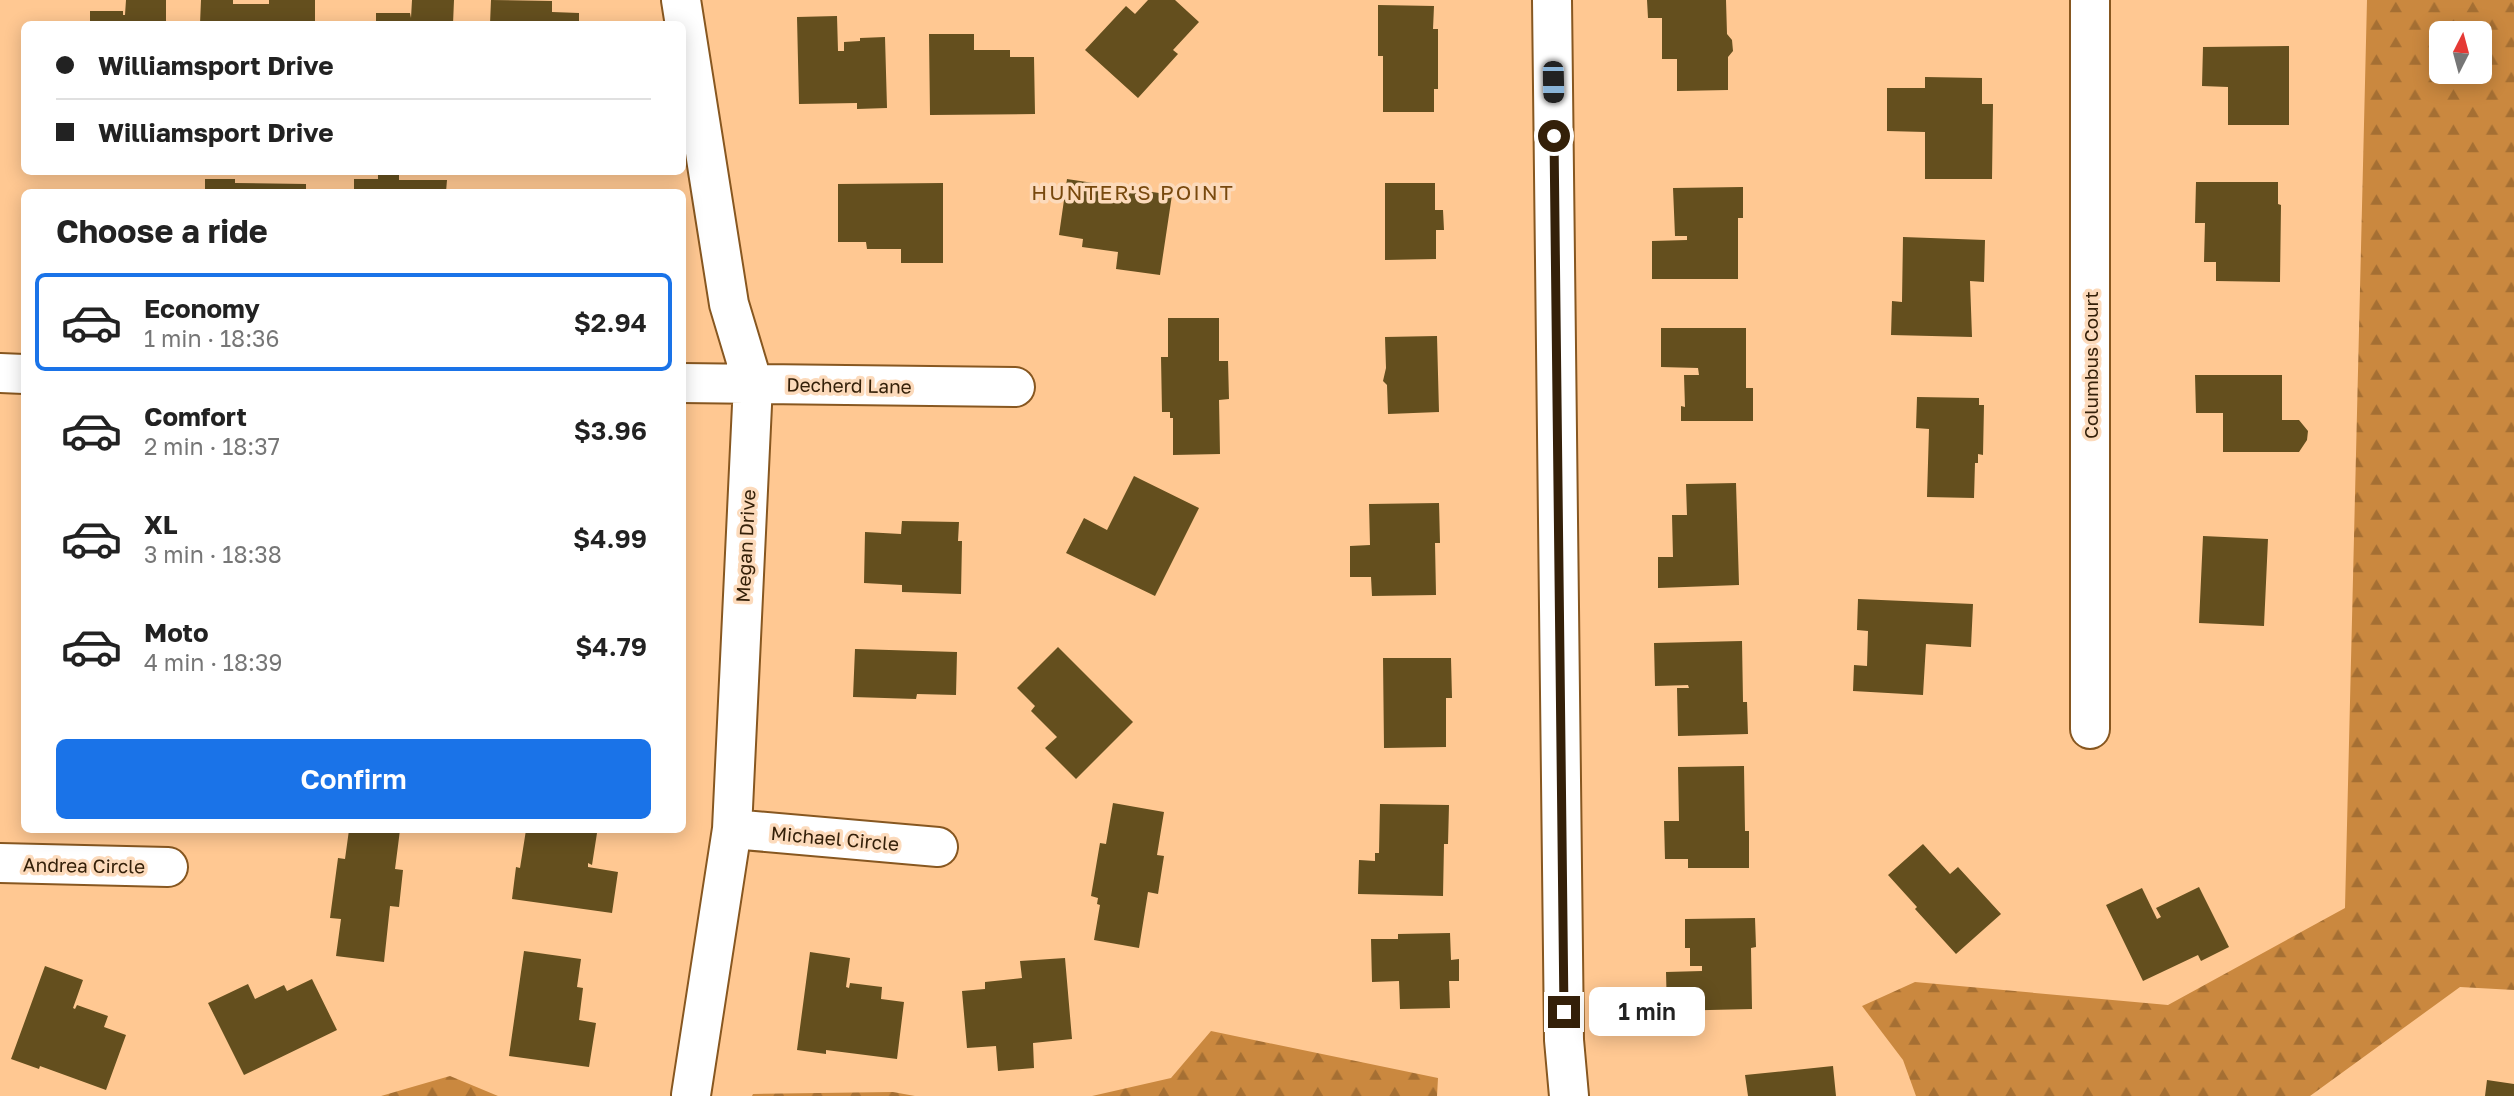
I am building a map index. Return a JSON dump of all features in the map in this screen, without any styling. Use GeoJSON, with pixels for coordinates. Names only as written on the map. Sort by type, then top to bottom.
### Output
{"type":"FeatureCollection","features":[{"type":"Feature","properties":{"kind":"street","name":"Megan Drive"},"geometry":{"type":"LineString","coordinates":[[681,0],[684,21]]}},
{"type":"Feature","properties":{"kind":"street"},"geometry":{"type":"LineString","coordinates":[[1552,0],[1564,1012],[1569,1096]]}},
{"type":"Feature","properties":{"kind":"street","name":"Columbus Court"},"geometry":{"type":"LineString","coordinates":[[2090,0],[2090,729]]}},
{"type":"Feature","properties":{"kind":"street","name":"Megan Drive"},"geometry":{"type":"LineString","coordinates":[[686,32],[729,304],[753,384],[732,829],[691,1095]]}},
{"type":"Feature","properties":{"kind":"street"},"geometry":{"type":"LineString","coordinates":[[0,373],[21,374]]}},
{"type":"Feature","properties":{"kind":"street","name":"Decherd Lane"},"geometry":{"type":"LineString","coordinates":[[686,383],[1015,387]]}},
{"type":"Feature","properties":{"kind":"street","name":"Michael Circle"},"geometry":{"type":"LineString","coordinates":[[732,829],[938,847]]}},
{"type":"Feature","properties":{"kind":"street","name":"Andrea Circle"},"geometry":{"type":"LineString","coordinates":[[0,863],[168,867]]}},
{"type":"Feature","properties":{"kind":"green space"},"geometry":{"type":"Polygon","coordinates":[[[2367,0],[2514,0],[2514,990],[2460,987],[2310,1096],[1916,1096],[1903,1060],[1862,1006],[1915,982],[2168,1005],[2345,908],[2367,0]]]}},
{"type":"Feature","properties":{"kind":"green space"},"geometry":{"type":"Polygon","coordinates":[[[1211,1031],[1438,1078],[1437,1096],[1092,1096],[1171,1078],[1211,1031]]]}},
{"type":"Feature","properties":{"kind":"green space"},"geometry":{"type":"Polygon","coordinates":[[[450,1076],[498,1096],[381,1096],[450,1076]]]}},
{"type":"Feature","properties":{"kind":"green space"},"geometry":{"type":"Polygon","coordinates":[[[893,1092],[915,1096],[752,1096],[753,1094],[893,1092]]]}},
{"type":"Feature","properties":{"kind":"building"},"geometry":{"type":"Polygon","coordinates":[[[126,0],[166,0],[166,21],[90,21],[90,11],[123,11],[125,15],[126,0]]]}},
{"type":"Feature","properties":{"kind":"building"},"geometry":{"type":"Polygon","coordinates":[[[201,0],[233,0],[233,4],[269,4],[269,0],[315,0],[315,21],[200,21],[201,0]]]}},
{"type":"Feature","properties":{"kind":"building"},"geometry":{"type":"Polygon","coordinates":[[[412,0],[454,0],[453,21],[376,21],[376,13],[410,13],[411,18],[412,0]]]}},
{"type":"Feature","properties":{"kind":"building"},"geometry":{"type":"Polygon","coordinates":[[[491,0],[552,1],[552,12],[579,13],[579,21],[490,21],[491,0]]]}},
{"type":"Feature","properties":{"kind":"building"},"geometry":{"type":"Polygon","coordinates":[[[1148,0],[1175,0],[1199,22],[1173,50],[1178,54],[1138,98],[1085,50],[1126,6],[1135,14],[1148,0]]]}},
{"type":"Feature","properties":{"kind":"building"},"geometry":{"type":"Polygon","coordinates":[[[1647,0],[1726,0],[1727,34],[1732,40],[1733,51],[1728,57],[1728,90],[1677,91],[1677,59],[1662,59],[1662,18],[1648,18],[1647,0]]]}},
{"type":"Feature","properties":{"kind":"building"},"geometry":{"type":"Polygon","coordinates":[[[1378,5],[1434,6],[1433,29],[1438,29],[1438,89],[1434,89],[1434,112],[1383,112],[1383,56],[1378,56],[1378,5]]]}},
{"type":"Feature","properties":{"kind":"building"},"geometry":{"type":"Polygon","coordinates":[[[837,16],[838,51],[844,51],[844,42],[885,37],[887,108],[857,109],[857,103],[799,104],[797,17],[837,16]]]}},
{"type":"Feature","properties":{"kind":"building"},"geometry":{"type":"Polygon","coordinates":[[[929,34],[974,34],[974,50],[1010,50],[1010,57],[1034,57],[1035,114],[930,115],[929,34]]]}},
{"type":"Feature","properties":{"kind":"building"},"geometry":{"type":"Polygon","coordinates":[[[2289,46],[2289,125],[2228,125],[2228,87],[2202,86],[2203,47],[2289,46]]]}},
{"type":"Feature","properties":{"kind":"building"},"geometry":{"type":"Polygon","coordinates":[[[1925,77],[1982,78],[1982,104],[1993,104],[1992,179],[1925,179],[1925,132],[1887,131],[1887,88],[1925,88],[1925,77]]]}},
{"type":"Feature","properties":{"kind":"building"},"geometry":{"type":"Polygon","coordinates":[[[378,175],[399,175],[399,180],[447,180],[446,189],[354,189],[354,179],[378,179],[378,175]]]}},
{"type":"Feature","properties":{"kind":"building"},"geometry":{"type":"Polygon","coordinates":[[[205,179],[235,179],[235,183],[306,184],[306,189],[205,189],[205,179]]]}},
{"type":"Feature","properties":{"kind":"building"},"geometry":{"type":"Polygon","coordinates":[[[1067,179],[1172,195],[1160,275],[1116,269],[1118,252],[1082,247],[1083,239],[1059,235],[1067,179]]]}},
{"type":"Feature","properties":{"kind":"building"},"geometry":{"type":"Polygon","coordinates":[[[2196,182],[2278,182],[2278,204],[2281,205],[2280,282],[2216,281],[2216,262],[2204,262],[2205,223],[2195,223],[2196,182]]]}},
{"type":"Feature","properties":{"kind":"building"},"geometry":{"type":"Polygon","coordinates":[[[943,183],[943,263],[901,263],[901,249],[867,249],[866,242],[838,242],[838,184],[943,183]]]}},
{"type":"Feature","properties":{"kind":"building"},"geometry":{"type":"Polygon","coordinates":[[[1385,183],[1435,183],[1435,210],[1443,210],[1444,230],[1436,230],[1436,259],[1385,260],[1385,183]]]}},
{"type":"Feature","properties":{"kind":"building"},"geometry":{"type":"Polygon","coordinates":[[[1743,187],[1743,218],[1738,218],[1738,279],[1652,279],[1652,241],[1687,240],[1687,236],[1675,236],[1673,188],[1743,187]]]}},
{"type":"Feature","properties":{"kind":"building"},"geometry":{"type":"Polygon","coordinates":[[[1903,237],[1985,240],[1984,282],[1970,281],[1972,337],[1891,335],[1892,301],[1902,302],[1903,237]]]}},
{"type":"Feature","properties":{"kind":"building"},"geometry":{"type":"Polygon","coordinates":[[[1168,318],[1219,318],[1219,361],[1228,361],[1229,399],[1219,400],[1220,454],[1173,455],[1173,418],[1170,418],[1170,412],[1162,412],[1161,357],[1168,357],[1168,318]]]}},
{"type":"Feature","properties":{"kind":"building"},"geometry":{"type":"Polygon","coordinates":[[[1661,328],[1746,328],[1746,388],[1753,388],[1753,421],[1681,421],[1681,406],[1685,407],[1684,375],[1699,375],[1698,368],[1661,367],[1661,328]]]}},
{"type":"Feature","properties":{"kind":"building"},"geometry":{"type":"Polygon","coordinates":[[[1437,336],[1439,412],[1388,414],[1387,385],[1383,381],[1386,368],[1385,337],[1437,336]]]}},
{"type":"Feature","properties":{"kind":"building"},"geometry":{"type":"Polygon","coordinates":[[[2195,375],[2282,375],[2282,420],[2299,420],[2308,431],[2307,440],[2299,452],[2223,452],[2223,413],[2196,413],[2195,375]]]}},
{"type":"Feature","properties":{"kind":"building"},"geometry":{"type":"Polygon","coordinates":[[[1917,397],[1979,398],[1979,405],[1984,405],[1983,455],[1978,454],[1978,463],[1975,463],[1974,498],[1927,497],[1929,429],[1916,428],[1917,397]]]}},
{"type":"Feature","properties":{"kind":"building"},"geometry":{"type":"Polygon","coordinates":[[[1134,476],[1199,508],[1155,596],[1066,553],[1084,518],[1107,530],[1134,476]]]}},
{"type":"Feature","properties":{"kind":"building"},"geometry":{"type":"Polygon","coordinates":[[[1736,483],[1739,585],[1658,588],[1658,557],[1673,557],[1672,515],[1687,515],[1686,484],[1736,483]]]}},
{"type":"Feature","properties":{"kind":"building"},"geometry":{"type":"Polygon","coordinates":[[[1439,503],[1440,543],[1435,543],[1436,595],[1372,596],[1371,577],[1350,577],[1350,546],[1370,545],[1369,504],[1439,503]]]}},
{"type":"Feature","properties":{"kind":"building"},"geometry":{"type":"Polygon","coordinates":[[[902,521],[959,522],[958,541],[962,541],[961,594],[902,592],[902,585],[864,583],[865,532],[901,534],[902,521]]]}},
{"type":"Feature","properties":{"kind":"building"},"geometry":{"type":"Polygon","coordinates":[[[2203,536],[2268,539],[2264,626],[2199,623],[2203,536]]]}},
{"type":"Feature","properties":{"kind":"building"},"geometry":{"type":"Polygon","coordinates":[[[1858,599],[1973,604],[1971,647],[1926,644],[1923,695],[1853,691],[1854,665],[1867,666],[1868,631],[1857,630],[1858,599]]]}},
{"type":"Feature","properties":{"kind":"building"},"geometry":{"type":"Polygon","coordinates":[[[1742,641],[1743,702],[1747,702],[1748,734],[1678,736],[1677,688],[1689,688],[1688,685],[1655,686],[1654,643],[1742,641]]]}},
{"type":"Feature","properties":{"kind":"building"},"geometry":{"type":"Polygon","coordinates":[[[1058,647],[1133,722],[1076,779],[1045,748],[1057,737],[1031,711],[1035,706],[1017,688],[1058,647]]]}},
{"type":"Feature","properties":{"kind":"building"},"geometry":{"type":"Polygon","coordinates":[[[855,649],[957,652],[956,695],[917,694],[916,699],[853,697],[855,649]]]}},
{"type":"Feature","properties":{"kind":"building"},"geometry":{"type":"Polygon","coordinates":[[[1383,658],[1451,658],[1452,698],[1446,698],[1446,747],[1384,748],[1383,658]]]}},
{"type":"Feature","properties":{"kind":"building"},"geometry":{"type":"Polygon","coordinates":[[[1744,766],[1745,831],[1749,831],[1749,868],[1688,868],[1688,859],[1665,859],[1664,821],[1679,821],[1678,767],[1744,766]]]}},
{"type":"Feature","properties":{"kind":"building"},"geometry":{"type":"Polygon","coordinates":[[[1113,803],[1164,812],[1157,855],[1164,856],[1158,894],[1148,892],[1139,948],[1094,940],[1100,905],[1097,904],[1098,898],[1091,896],[1100,843],[1106,844],[1113,803]]]}},
{"type":"Feature","properties":{"kind":"building"},"geometry":{"type":"Polygon","coordinates":[[[1380,804],[1449,805],[1448,844],[1444,844],[1443,896],[1358,894],[1359,860],[1375,861],[1375,853],[1379,853],[1380,804]]]}},
{"type":"Feature","properties":{"kind":"building"},"geometry":{"type":"Polygon","coordinates":[[[349,833],[400,833],[395,869],[403,870],[399,907],[390,906],[384,962],[336,956],[341,919],[330,918],[338,858],[345,859],[349,833]]]}},
{"type":"Feature","properties":{"kind":"building"},"geometry":{"type":"Polygon","coordinates":[[[526,833],[597,833],[592,865],[588,863],[588,867],[618,872],[612,913],[512,899],[516,867],[520,868],[526,833]]]}},
{"type":"Feature","properties":{"kind":"building"},"geometry":{"type":"Polygon","coordinates":[[[1923,844],[1950,874],[1958,867],[2001,914],[1956,954],[1888,875],[1923,844]]]}},
{"type":"Feature","properties":{"kind":"building"},"geometry":{"type":"Polygon","coordinates":[[[2199,887],[2229,947],[2201,961],[2198,955],[2143,981],[2106,905],[2142,888],[2157,919],[2161,917],[2156,908],[2199,887]]]}},
{"type":"Feature","properties":{"kind":"building"},"geometry":{"type":"Polygon","coordinates":[[[1755,918],[1756,947],[1751,948],[1752,1009],[1667,1011],[1666,972],[1702,971],[1702,966],[1690,966],[1690,948],[1685,948],[1685,919],[1755,918]]]}},
{"type":"Feature","properties":{"kind":"building"},"geometry":{"type":"Polygon","coordinates":[[[1450,933],[1451,960],[1459,959],[1459,981],[1449,981],[1450,1008],[1400,1009],[1399,981],[1372,982],[1371,939],[1398,939],[1398,934],[1450,933]]]}},
{"type":"Feature","properties":{"kind":"building"},"geometry":{"type":"Polygon","coordinates":[[[524,951],[581,959],[577,987],[583,988],[579,1020],[596,1023],[589,1067],[509,1056],[524,951]]]}},
{"type":"Feature","properties":{"kind":"building"},"geometry":{"type":"Polygon","coordinates":[[[810,952],[850,958],[846,987],[849,988],[850,983],[882,987],[881,999],[904,1002],[897,1059],[826,1050],[826,1054],[797,1050],[810,952]]]}},
{"type":"Feature","properties":{"kind":"building"},"geometry":{"type":"Polygon","coordinates":[[[1065,958],[1072,1039],[1033,1043],[1034,1068],[998,1071],[996,1046],[967,1048],[962,991],[985,989],[985,982],[1022,978],[1020,961],[1065,958]]]}},
{"type":"Feature","properties":{"kind":"building"},"geometry":{"type":"Polygon","coordinates":[[[45,966],[83,980],[73,1008],[77,1005],[108,1016],[104,1027],[126,1035],[106,1090],[40,1066],[39,1069],[11,1059],[45,966]]]}},
{"type":"Feature","properties":{"kind":"building"},"geometry":{"type":"Polygon","coordinates":[[[312,979],[337,1030],[244,1075],[208,1003],[248,984],[255,999],[284,985],[287,991],[312,979]]]}},
{"type":"Feature","properties":{"kind":"building"},"geometry":{"type":"Polygon","coordinates":[[[1833,1066],[1836,1096],[1748,1096],[1745,1075],[1833,1066]]]}},
{"type":"Feature","properties":{"kind":"building"},"geometry":{"type":"Polygon","coordinates":[[[2487,1080],[2514,1084],[2514,1096],[2485,1096],[2487,1080]]]}},
{"type":"Feature","properties":{"kind":"district","name":"HUNTER'S POINT"},"geometry":{"type":"Point","coordinates":[1133,192]}},
{"type":"Feature","properties":{"kind":"route"},"geometry":{"type":"LineString","coordinates":[[1554,136],[1564,1012]]}}]}
